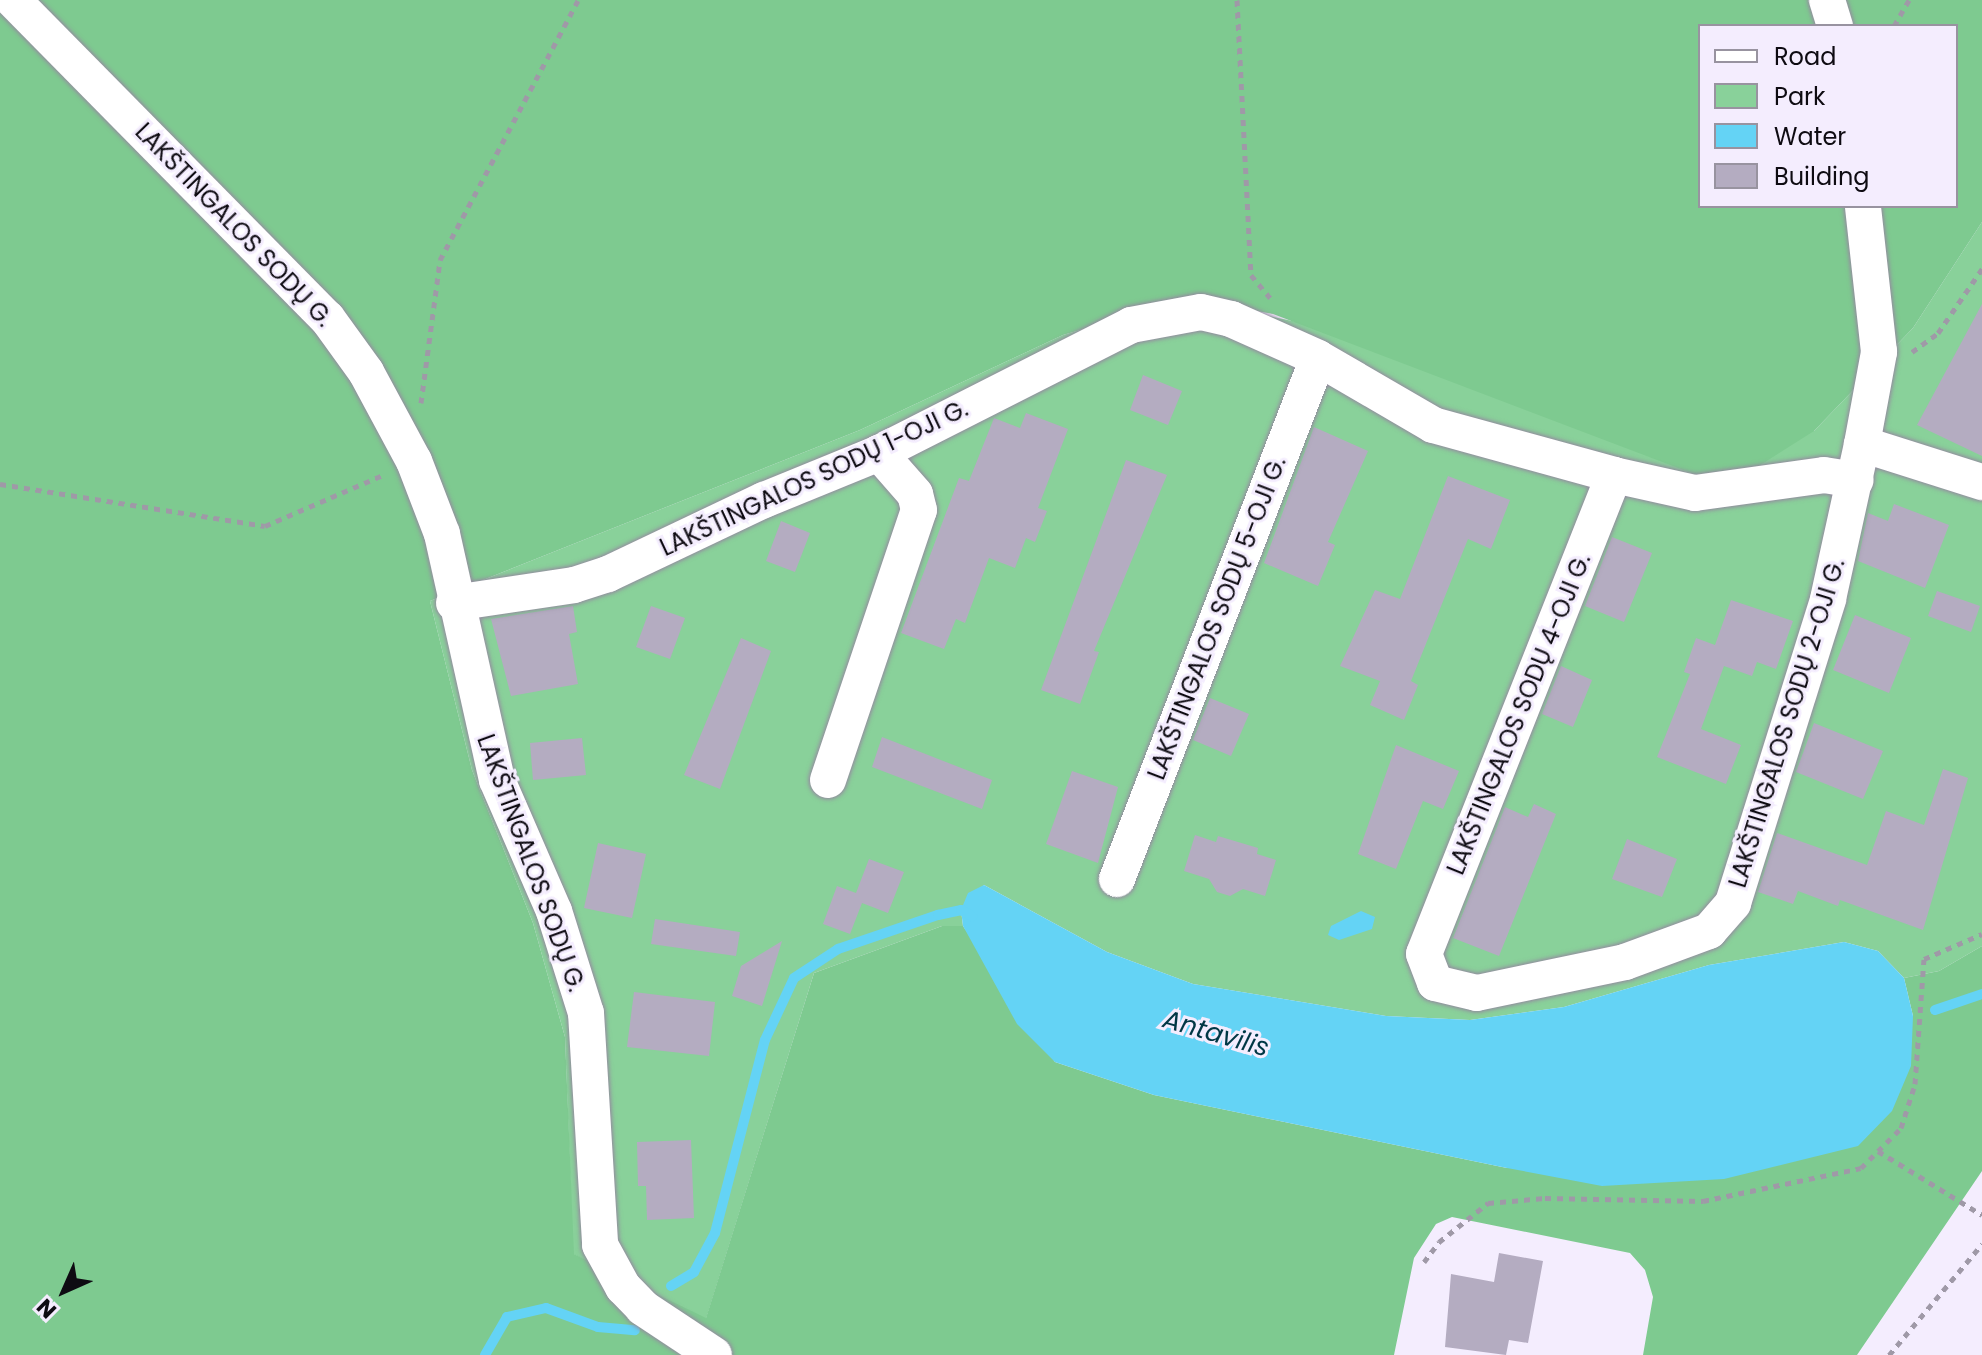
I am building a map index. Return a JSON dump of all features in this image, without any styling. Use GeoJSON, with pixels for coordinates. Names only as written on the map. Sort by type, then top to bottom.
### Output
{"type":"FeatureCollection","features":[{"type":"Feature","properties":{"kind":"street","name":"LAKŠTINGALOS SODŲ G."},"geometry":{"type":"LineString","coordinates":[[13,0],[327,318],[366,372],[414,461],[442,534],[454,603],[497,780],[554,911],[586,1013],[600,1245],[623,1287],[643,1308],[714,1355]]}},
{"type":"Feature","properties":{"kind":"street"},"geometry":{"type":"LineString","coordinates":[[1827,0],[1834,24]]}},
{"type":"Feature","properties":{"kind":"street"},"geometry":{"type":"LineString","coordinates":[[1856,480],[1879,352],[1863,208]]}},
{"type":"Feature","properties":{"kind":"street","name":"LAKŠTINGALOS SODŲ 1-OJI G."},"geometry":{"type":"LineString","coordinates":[[454,603],[574,585],[608,574],[764,500],[879,453],[1131,325],[1201,312],[1231,319],[1318,358],[1433,425],[1614,475],[1695,493],[1824,475],[1856,480]]}},
{"type":"Feature","properties":{"kind":"street","name":"LAKŠTINGALOS SODŲ 5-OJI G."},"geometry":{"type":"LineString","coordinates":[[1117,879],[1318,358]]}},
{"type":"Feature","properties":{"kind":"street"},"geometry":{"type":"LineString","coordinates":[[1862,444],[1982,482]]}},
{"type":"Feature","properties":{"kind":"street"},"geometry":{"type":"LineString","coordinates":[[828,780],[919,510],[915,494],[879,453]]}},
{"type":"Feature","properties":{"kind":"street","name":"LAKŠTINGALOS SODŲ 4-OJI G."},"geometry":{"type":"LineString","coordinates":[[1424,954],[1614,475]]}},
{"type":"Feature","properties":{"kind":"street","name":"LAKŠTINGALOS SODŲ 2-OJI G."},"geometry":{"type":"LineString","coordinates":[[1424,954],[1435,983],[1477,993],[1625,962],[1689,941],[1723,916],[1733,903],[1823,615],[1856,480]]}},
{"type":"Feature","properties":{"kind":"path"},"geometry":{"type":"LineString","coordinates":[[1237,0],[1251,275],[1280,310]]}},
{"type":"Feature","properties":{"kind":"path"},"geometry":{"type":"LineString","coordinates":[[1895,24],[1909,0]]}},
{"type":"Feature","properties":{"kind":"path"},"geometry":{"type":"LineString","coordinates":[[1879,352],[1903,355],[1924,347],[1982,269]]}},
{"type":"Feature","properties":{"kind":"path"},"geometry":{"type":"LineString","coordinates":[[1424,1262],[1439,1242],[1488,1203],[1545,1198],[1703,1201],[1861,1168],[1901,1128],[1915,1084],[1924,959],[1982,934]]}},
{"type":"Feature","properties":{"kind":"path"},"geometry":{"type":"LineString","coordinates":[[1878,1151],[1982,1215]]}},
{"type":"Feature","properties":{"kind":"path"},"geometry":{"type":"LineString","coordinates":[[1889,1355],[1982,1244]]}},
{"type":"Feature","properties":{"kind":"green space"},"geometry":{"type":"Polygon","coordinates":[[[0,0],[1982,0],[1982,222],[1913,328],[1814,431],[1754,469],[1694,474],[1273,314],[1188,299],[1063,335],[860,430],[430,601],[472,770],[533,923],[565,1037],[574,1254],[706,1318],[814,973],[942,926],[963,926],[1055,1062],[1154,1095],[1507,1168],[1913,1016],[1904,978],[1939,971],[1982,946],[1982,1171],[1857,1355],[1643,1355],[1653,1297],[1645,1270],[1630,1253],[1452,1217],[1436,1224],[1414,1258],[1394,1355],[0,1355],[0,0]]]}},
{"type":"Feature","properties":{"kind":"green space"},"geometry":{"type":"Polygon","coordinates":[[[1982,222],[1982,946],[1939,971],[1904,978],[1878,951],[1844,942],[1709,965],[1564,1007],[1470,1020],[1386,1016],[1193,984],[1107,952],[984,885],[961,910],[963,926],[942,926],[814,973],[706,1319],[573,1254],[565,1037],[533,923],[472,770],[430,601],[860,430],[1063,335],[1188,299],[1814,431],[1913,328],[1982,222]]]}},
{"type":"Feature","properties":{"kind":"water"},"geometry":{"type":"Polygon","coordinates":[[[984,885],[1107,952],[1193,984],[1386,1016],[1470,1020],[1564,1007],[1709,965],[1844,942],[1878,951],[1904,978],[1913,1016],[1911,1066],[1892,1111],[1858,1146],[1724,1179],[1602,1186],[1507,1168],[1154,1095],[1055,1062],[1017,1024],[963,926],[961,910],[968,893],[984,885]]]}},
{"type":"Feature","properties":{"kind":"water"},"geometry":{"type":"Polygon","coordinates":[[[1361,911],[1375,917],[1372,929],[1339,940],[1328,935],[1331,926],[1361,911]]]}},
{"type":"Feature","properties":{"kind":"building"},"geometry":{"type":"Polygon","coordinates":[[[1982,304],[1982,456],[1917,425],[1982,304]]]}},
{"type":"Feature","properties":{"kind":"building"},"geometry":{"type":"Polygon","coordinates":[[[1143,375],[1182,391],[1168,425],[1130,410],[1143,375]]]}},
{"type":"Feature","properties":{"kind":"building"},"geometry":{"type":"Polygon","coordinates":[[[1026,413],[1068,429],[1038,508],[1047,511],[1035,542],[1026,538],[1015,568],[989,558],[965,623],[956,619],[944,649],[901,633],[959,478],[969,481],[994,418],[1020,428],[1026,413]]]}},
{"type":"Feature","properties":{"kind":"building"},"geometry":{"type":"Polygon","coordinates":[[[1314,427],[1368,451],[1328,542],[1335,545],[1318,586],[1264,563],[1314,427]]]}},
{"type":"Feature","properties":{"kind":"building"},"geometry":{"type":"Polygon","coordinates":[[[1126,460],[1167,475],[1094,651],[1099,652],[1080,704],[1041,690],[1126,460]]]}},
{"type":"Feature","properties":{"kind":"building"},"geometry":{"type":"Polygon","coordinates":[[[1448,476],[1510,500],[1491,549],[1468,539],[1411,681],[1418,685],[1404,720],[1370,705],[1380,681],[1340,666],[1375,590],[1400,599],[1448,476]]]}},
{"type":"Feature","properties":{"kind":"building"},"geometry":{"type":"Polygon","coordinates":[[[1894,504],[1949,525],[1925,588],[1858,561],[1868,513],[1888,521],[1894,504]]]}},
{"type":"Feature","properties":{"kind":"building"},"geometry":{"type":"Polygon","coordinates":[[[781,521],[810,533],[795,572],[766,561],[781,521]]]}},
{"type":"Feature","properties":{"kind":"building"},"geometry":{"type":"Polygon","coordinates":[[[1612,537],[1652,553],[1624,622],[1585,606],[1612,537]]]}},
{"type":"Feature","properties":{"kind":"building"},"geometry":{"type":"Polygon","coordinates":[[[1937,591],[1980,606],[1971,632],[1928,616],[1937,591]]]}},
{"type":"Feature","properties":{"kind":"building"},"geometry":{"type":"Polygon","coordinates":[[[1731,600],[1793,621],[1776,669],[1757,662],[1752,676],[1724,666],[1701,729],[1741,745],[1726,784],[1657,757],[1690,674],[1684,672],[1696,638],[1715,645],[1731,600]]]}},
{"type":"Feature","properties":{"kind":"building"},"geometry":{"type":"Polygon","coordinates":[[[573,606],[577,632],[569,634],[578,684],[511,696],[491,619],[573,606]]]}},
{"type":"Feature","properties":{"kind":"building"},"geometry":{"type":"Polygon","coordinates":[[[651,606],[685,618],[670,659],[636,647],[651,606]]]}},
{"type":"Feature","properties":{"kind":"building"},"geometry":{"type":"Polygon","coordinates":[[[1855,615],[1911,638],[1889,693],[1833,670],[1855,615]]]}},
{"type":"Feature","properties":{"kind":"building"},"geometry":{"type":"Polygon","coordinates":[[[741,638],[771,651],[720,789],[684,775],[741,638]]]}},
{"type":"Feature","properties":{"kind":"building"},"geometry":{"type":"Polygon","coordinates":[[[1561,666],[1592,680],[1573,727],[1542,714],[1561,666]]]}},
{"type":"Feature","properties":{"kind":"building"},"geometry":{"type":"Polygon","coordinates":[[[1210,698],[1249,714],[1231,756],[1193,740],[1210,698]]]}},
{"type":"Feature","properties":{"kind":"building"},"geometry":{"type":"Polygon","coordinates":[[[1814,723],[1883,751],[1863,799],[1796,772],[1814,723]]]}},
{"type":"Feature","properties":{"kind":"building"},"geometry":{"type":"Polygon","coordinates":[[[882,737],[992,780],[982,809],[872,767],[882,737]]]}},
{"type":"Feature","properties":{"kind":"building"},"geometry":{"type":"Polygon","coordinates":[[[582,738],[586,775],[533,780],[530,743],[582,738]]]}},
{"type":"Feature","properties":{"kind":"building"},"geometry":{"type":"Polygon","coordinates":[[[1396,745],[1459,771],[1443,809],[1423,801],[1396,869],[1358,854],[1396,745]]]}},
{"type":"Feature","properties":{"kind":"building"},"geometry":{"type":"Polygon","coordinates":[[[1943,769],[1968,778],[1923,930],[1840,900],[1838,906],[1798,891],[1793,904],[1758,892],[1777,833],[1867,865],[1886,811],[1924,825],[1943,769]]]}},
{"type":"Feature","properties":{"kind":"building"},"geometry":{"type":"Polygon","coordinates":[[[1072,771],[1118,787],[1098,863],[1046,844],[1072,771]]]}},
{"type":"Feature","properties":{"kind":"building"},"geometry":{"type":"Polygon","coordinates":[[[1534,804],[1556,814],[1499,956],[1453,938],[1505,807],[1528,817],[1534,804]]]}},
{"type":"Feature","properties":{"kind":"building"},"geometry":{"type":"Polygon","coordinates":[[[1195,835],[1216,842],[1218,836],[1258,848],[1257,854],[1276,860],[1265,896],[1243,889],[1230,896],[1217,892],[1209,879],[1184,871],[1195,835]]]}},
{"type":"Feature","properties":{"kind":"building"},"geometry":{"type":"Polygon","coordinates":[[[1627,839],[1677,859],[1662,897],[1612,879],[1627,839]]]}},
{"type":"Feature","properties":{"kind":"building"},"geometry":{"type":"Polygon","coordinates":[[[598,843],[646,854],[632,918],[584,908],[598,843]]]}},
{"type":"Feature","properties":{"kind":"building"},"geometry":{"type":"Polygon","coordinates":[[[869,859],[904,872],[888,913],[862,903],[850,934],[823,924],[837,886],[856,893],[869,859]]]}},
{"type":"Feature","properties":{"kind":"building"},"geometry":{"type":"Polygon","coordinates":[[[655,919],[740,932],[736,956],[651,944],[655,919]]]}},
{"type":"Feature","properties":{"kind":"building"},"geometry":{"type":"Polygon","coordinates":[[[782,941],[762,1006],[732,996],[741,966],[782,941]]]}},
{"type":"Feature","properties":{"kind":"building"},"geometry":{"type":"Polygon","coordinates":[[[634,992],[715,1002],[709,1056],[627,1047],[634,992]]]}},
{"type":"Feature","properties":{"kind":"building"},"geometry":{"type":"Polygon","coordinates":[[[691,1140],[694,1218],[647,1220],[646,1186],[638,1186],[637,1142],[691,1140]]]}},
{"type":"Feature","properties":{"kind":"building"},"geometry":{"type":"Polygon","coordinates":[[[1499,1253],[1543,1261],[1528,1343],[1509,1340],[1506,1355],[1445,1347],[1451,1274],[1494,1282],[1499,1253]]]}},
{"type":"Feature","properties":{"kind":"waterway","name":"Antavilis"},"geometry":{"type":"LineString","coordinates":[[671,1286],[694,1272],[715,1233],[765,1040],[794,978],[838,949],[938,915],[961,910],[972,916]]}},
{"type":"Feature","properties":{"kind":"waterway","name":"Antavilis"},"geometry":{"type":"LineString","coordinates":[[1935,1010],[1982,994]]}},
{"type":"Feature","properties":{"kind":"waterway","name":"Antavilis"},"geometry":{"type":"LineString","coordinates":[[485,1355],[507,1317],[546,1308],[598,1327],[635,1330]]}}]}
